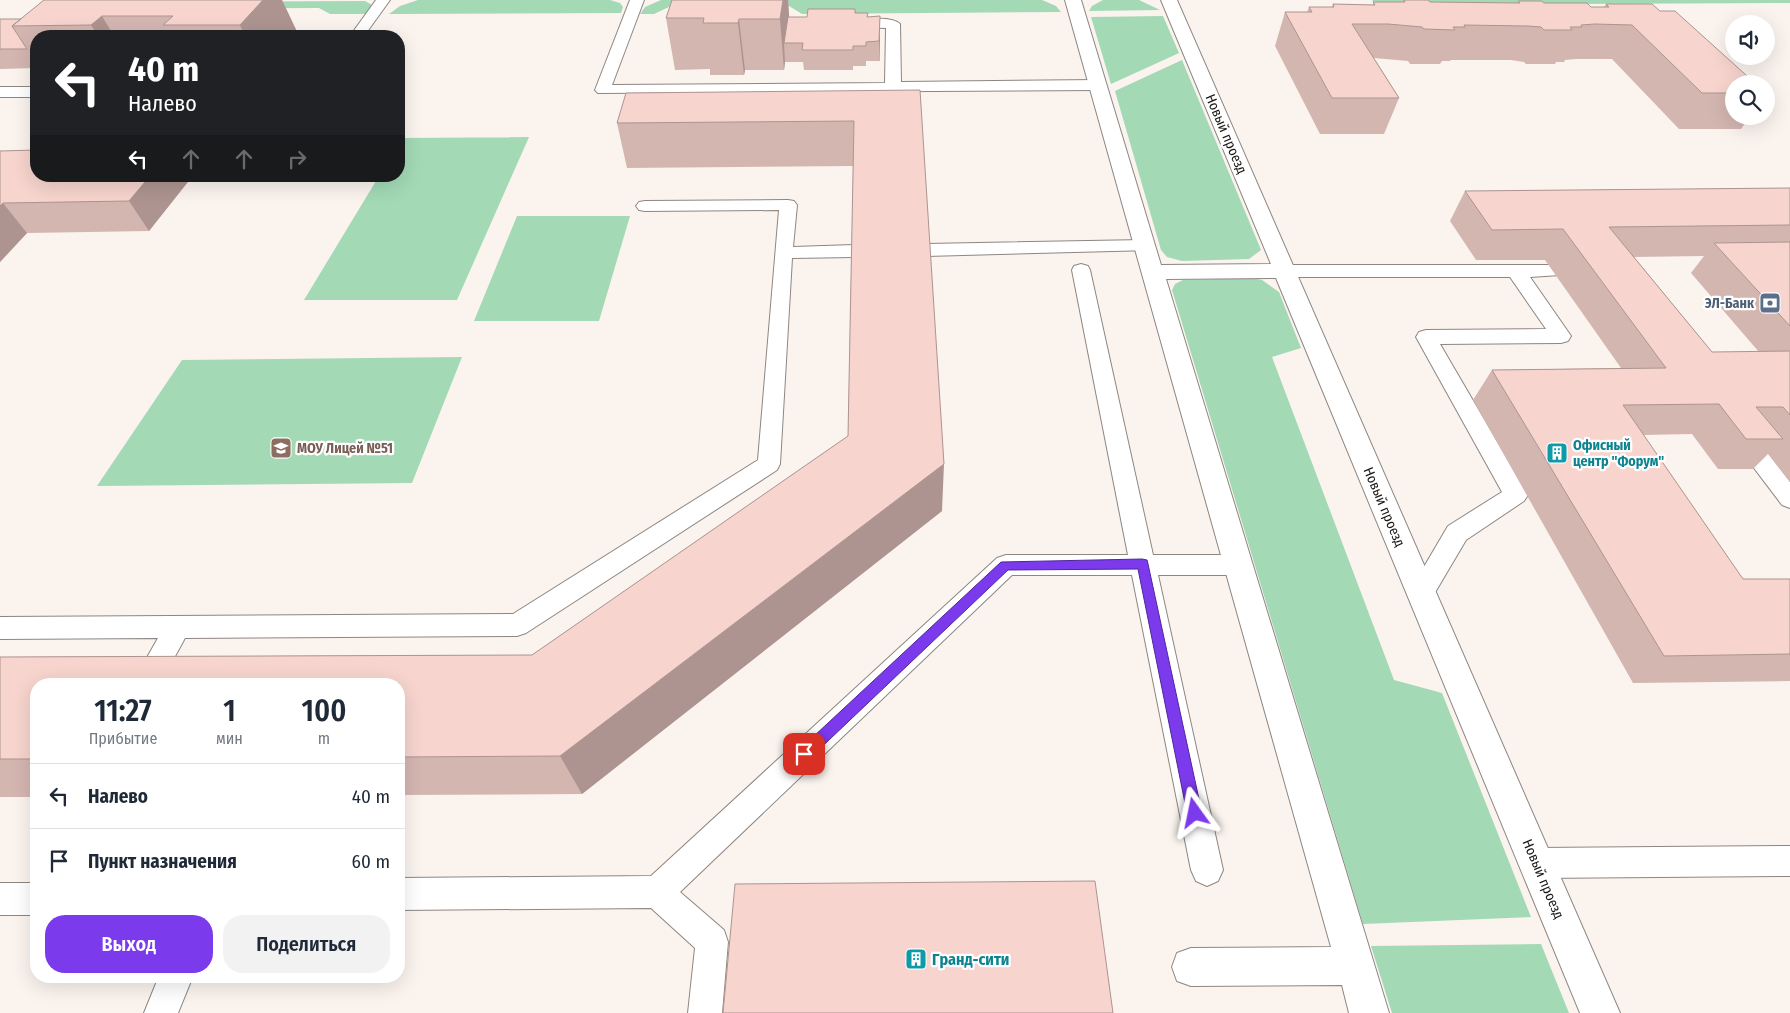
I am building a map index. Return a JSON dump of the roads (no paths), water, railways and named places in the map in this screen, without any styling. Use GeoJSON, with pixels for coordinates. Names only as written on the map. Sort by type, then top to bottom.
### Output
{"type":"FeatureCollection","features":[{"type":"Feature","properties":{"kind":"street"},"geometry":{"type":"LineString","coordinates":[[1074,0],[1370,1013]]}},
{"type":"Feature","properties":{"kind":"street","name":"Новый проезд"},"geometry":{"type":"LineString","coordinates":[[1169,0],[1600,1013]]}},
{"type":"Feature","properties":{"kind":"street"},"geometry":{"type":"LineString","coordinates":[[1153,272],[1284,271]]}},
{"type":"Feature","properties":{"kind":"street"},"geometry":{"type":"LineString","coordinates":[[1191,967],[1356,966]]}},
{"type":"Feature","properties":{"kind":"lane"},"geometry":{"type":"LineString","coordinates":[[361,30],[383,0]]}},
{"type":"Feature","properties":{"kind":"lane"},"geometry":{"type":"LineString","coordinates":[[638,0],[603,90],[1098,85]]}},
{"type":"Feature","properties":{"kind":"lane"},"geometry":{"type":"LineString","coordinates":[[865,24],[893,24],[893,87]]}},
{"type":"Feature","properties":{"kind":"lane"},"geometry":{"type":"LineString","coordinates":[[0,92],[30,92]]}},
{"type":"Feature","properties":{"kind":"lane"},"geometry":{"type":"LineString","coordinates":[[0,628],[517,625],[769,464],[788,205],[645,206]]}},
{"type":"Feature","properties":{"kind":"lane"},"geometry":{"type":"LineString","coordinates":[[926,250],[1145,246]]}},
{"type":"Feature","properties":{"kind":"lane"},"geometry":{"type":"LineString","coordinates":[[783,253],[854,251]]}},
{"type":"Feature","properties":{"kind":"lane"},"geometry":{"type":"LineString","coordinates":[[1081,270],[1207,870]]}},
{"type":"Feature","properties":{"kind":"lane"},"geometry":{"type":"LineString","coordinates":[[1284,271],[1553,271]]}},
{"type":"Feature","properties":{"kind":"lane"},"geometry":{"type":"LineString","coordinates":[[1421,594],[1457,533],[1516,495],[1426,337],[1560,336],[1516,271]]}},
{"type":"Feature","properties":{"kind":"lane"},"geometry":{"type":"LineString","coordinates":[[1743,437],[1790,499]]}},
{"type":"Feature","properties":{"kind":"lane"},"geometry":{"type":"LineString","coordinates":[[405,894],[657,892],[1006,565],[1238,565]]}},
{"type":"Feature","properties":{"kind":"lane"},"geometry":{"type":"LineString","coordinates":[[149,678],[177,628]]}},
{"type":"Feature","properties":{"kind":"lane"},"geometry":{"type":"LineString","coordinates":[[1536,863],[1790,860]]}},
{"type":"Feature","properties":{"kind":"lane"},"geometry":{"type":"LineString","coordinates":[[657,892],[712,942],[705,1013]]}},
{"type":"Feature","properties":{"kind":"lane"},"geometry":{"type":"LineString","coordinates":[[0,899],[30,897]]}},
{"type":"Feature","properties":{"kind":"lane"},"geometry":{"type":"LineString","coordinates":[[162,1013],[173,983]]}},
{"type":"Feature","properties":{"kind":"place","name":"ЭЛ-Банк"},"geometry":{"type":"Point","coordinates":[1770,303]}},
{"type":"Feature","properties":{"kind":"place","name":"МОУ Лицей №51"},"geometry":{"type":"Point","coordinates":[281,448]}},
{"type":"Feature","properties":{"kind":"place","name":"Офисный центр \"Форум\""},"geometry":{"type":"Point","coordinates":[1557,453]}},
{"type":"Feature","properties":{"kind":"place","name":"Гранд-сити"},"geometry":{"type":"Point","coordinates":[916,959]}}]}
